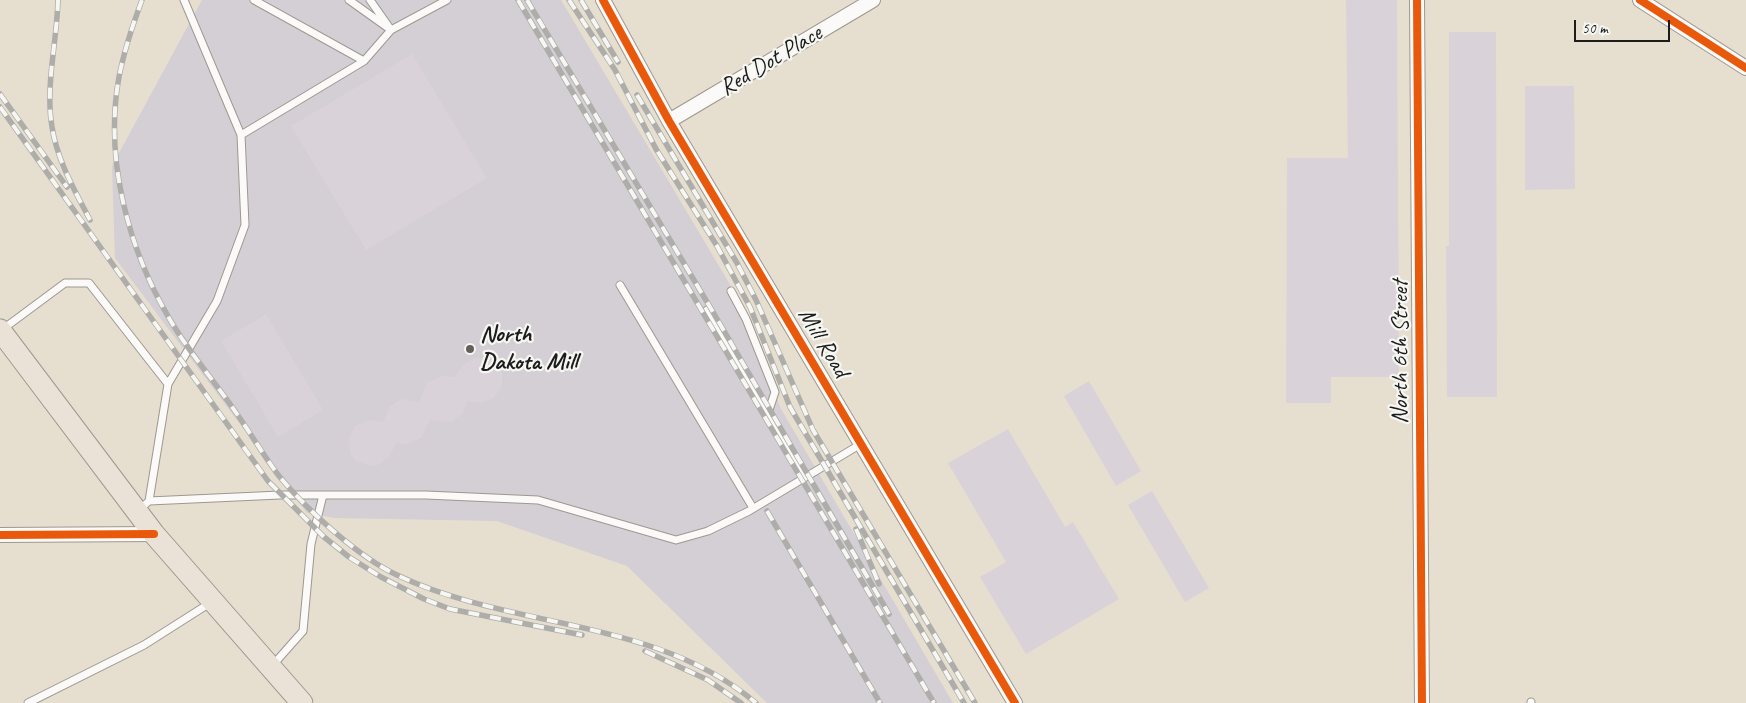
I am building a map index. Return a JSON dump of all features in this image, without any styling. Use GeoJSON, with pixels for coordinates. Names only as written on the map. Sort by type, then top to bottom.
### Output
{"type":"FeatureCollection","features":[{"type":"Feature","properties":{"kind":"main road"},"geometry":{"type":"LineString","coordinates":[[0,330],[143,506],[154,534],[302,703]]}},
{"type":"Feature","properties":{"kind":"street","name":"Mill Road"},"geometry":{"type":"LineString","coordinates":[[603,0],[669,122],[1015,703]]}},
{"type":"Feature","properties":{"kind":"street","name":"Red Dot Place"},"geometry":{"type":"LineString","coordinates":[[669,122],[873,0]]}},
{"type":"Feature","properties":{"kind":"street","name":"North 6th Street"},"geometry":{"type":"LineString","coordinates":[[1417,0],[1422,703]]}},
{"type":"Feature","properties":{"kind":"street"},"geometry":{"type":"LineString","coordinates":[[1640,0],[1746,68]]}},
{"type":"Feature","properties":{"kind":"street"},"geometry":{"type":"LineString","coordinates":[[0,535],[154,534]]}},
{"type":"Feature","properties":{"kind":"lane"},"geometry":{"type":"LineString","coordinates":[[184,0],[241,135],[245,226],[217,301],[168,384],[143,506],[323,495],[426,495],[538,500],[676,540],[708,532],[753,508],[861,444]]}},
{"type":"Feature","properties":{"kind":"lane"},"geometry":{"type":"LineString","coordinates":[[254,0],[364,62]]}},
{"type":"Feature","properties":{"kind":"lane"},"geometry":{"type":"LineString","coordinates":[[349,0],[391,30]]}},
{"type":"Feature","properties":{"kind":"lane"},"geometry":{"type":"LineString","coordinates":[[370,0],[391,30]]}},
{"type":"Feature","properties":{"kind":"lane"},"geometry":{"type":"LineString","coordinates":[[241,135],[364,62],[391,30],[447,0]]}},
{"type":"Feature","properties":{"kind":"lane"},"geometry":{"type":"LineString","coordinates":[[0,330],[65,283],[89,283],[168,384]]}},
{"type":"Feature","properties":{"kind":"lane"},"geometry":{"type":"LineString","coordinates":[[620,285],[753,508]]}},
{"type":"Feature","properties":{"kind":"lane"},"geometry":{"type":"LineString","coordinates":[[731,291],[746,319],[775,392],[768,413]]}},
{"type":"Feature","properties":{"kind":"lane"},"geometry":{"type":"LineString","coordinates":[[707,310],[806,477]]}},
{"type":"Feature","properties":{"kind":"lane"},"geometry":{"type":"LineString","coordinates":[[271,668],[303,631],[311,544],[323,495]]}},
{"type":"Feature","properties":{"kind":"lane"},"geometry":{"type":"LineString","coordinates":[[28,703],[144,645],[213,602]]}},
{"type":"Feature","properties":{"kind":"shaded area","name":"North Dakota Mill"},"geometry":{"type":"Polygon","coordinates":[[[202,0],[561,0],[732,288],[781,409],[953,703],[767,703],[627,566],[497,521],[335,518],[307,513],[115,258],[112,166],[202,0]]]}},
{"type":"Feature","properties":{"kind":"building"},"geometry":{"type":"Polygon","coordinates":[[[1346,0],[1397,0],[1399,377],[1331,377],[1331,403],[1286,403],[1287,158],[1348,158],[1346,0]]]}},
{"type":"Feature","properties":{"kind":"building"},"geometry":{"type":"Polygon","coordinates":[[[1449,32],[1496,32],[1497,397],[1447,397],[1446,246],[1449,246],[1449,32]]]}},
{"type":"Feature","properties":{"kind":"building"},"geometry":{"type":"Polygon","coordinates":[[[412,54],[487,178],[366,250],[291,126],[412,54]]]}},
{"type":"Feature","properties":{"kind":"building"},"geometry":{"type":"Polygon","coordinates":[[[1525,86],[1574,86],[1575,189],[1525,190],[1525,86]]]}},
{"type":"Feature","properties":{"kind":"building"},"geometry":{"type":"Polygon","coordinates":[[[266,314],[323,410],[278,437],[221,341],[266,314]]]}},
{"type":"Feature","properties":{"kind":"building"},"geometry":{"type":"Polygon","coordinates":[[[476,357],[491,360],[502,371],[502,386],[494,398],[481,403],[468,401],[463,413],[451,422],[430,420],[421,438],[407,444],[396,443],[390,456],[378,465],[370,466],[356,461],[351,455],[348,440],[355,426],[369,420],[383,422],[389,407],[401,399],[419,402],[427,383],[441,376],[455,377],[463,365],[476,357]]]}},
{"type":"Feature","properties":{"kind":"building"},"geometry":{"type":"Polygon","coordinates":[[[1089,381],[1141,471],[1116,486],[1064,396],[1089,381]]]}},
{"type":"Feature","properties":{"kind":"building"},"geometry":{"type":"Polygon","coordinates":[[[1008,429],[1065,527],[1073,522],[1119,599],[1026,654],[980,577],[1006,562],[948,463],[1008,429]]]}},
{"type":"Feature","properties":{"kind":"building"},"geometry":{"type":"Polygon","coordinates":[[[1152,491],[1209,588],[1185,602],[1128,505],[1152,491]]]}},
{"type":"Feature","properties":{"kind":"railway"},"geometry":{"type":"LineString","coordinates":[[58,0],[50,96],[52,127],[62,163],[90,220]]}},
{"type":"Feature","properties":{"kind":"railway"},"geometry":{"type":"LineString","coordinates":[[142,0],[123,57],[115,108],[117,170],[131,232],[154,291],[176,330],[229,402],[273,468],[290,489],[318,517],[366,557],[397,575],[441,593],[487,606],[628,639],[673,654],[716,675],[756,703]]}},
{"type":"Feature","properties":{"kind":"railway"},"geometry":{"type":"LineString","coordinates":[[518,0],[934,703]]}},
{"type":"Feature","properties":{"kind":"railway"},"geometry":{"type":"LineString","coordinates":[[527,0],[710,307],[889,614]]}},
{"type":"Feature","properties":{"kind":"railway"},"geometry":{"type":"LineString","coordinates":[[569,0],[615,70],[656,149],[717,246],[750,307],[790,407],[964,703]]}},
{"type":"Feature","properties":{"kind":"railway"},"geometry":{"type":"LineString","coordinates":[[581,0],[618,62]]}},
{"type":"Feature","properties":{"kind":"railway"},"geometry":{"type":"LineString","coordinates":[[0,94],[67,187]]}},
{"type":"Feature","properties":{"kind":"railway"},"geometry":{"type":"LineString","coordinates":[[637,95],[737,263],[756,300],[813,430],[975,703]]}},
{"type":"Feature","properties":{"kind":"railway"},"geometry":{"type":"LineString","coordinates":[[0,107],[268,481],[324,537],[349,557],[381,577],[424,599],[450,609],[582,635]]}},
{"type":"Feature","properties":{"kind":"railway"},"geometry":{"type":"LineString","coordinates":[[767,511],[880,703]]}},
{"type":"Feature","properties":{"kind":"railway"},"geometry":{"type":"LineString","coordinates":[[856,529],[879,584]]}},
{"type":"Feature","properties":{"kind":"railway"},"geometry":{"type":"LineString","coordinates":[[645,651],[708,680],[741,703]]}},
{"type":"Feature","properties":{"kind":"cycle path"},"geometry":{"type":"LineString","coordinates":[[603,0],[669,121],[1015,703]]}},
{"type":"Feature","properties":{"kind":"cycle path"},"geometry":{"type":"LineString","coordinates":[[1417,0],[1422,703]]}},
{"type":"Feature","properties":{"kind":"cycle path"},"geometry":{"type":"LineString","coordinates":[[1640,0],[1746,68]]}},
{"type":"Feature","properties":{"kind":"cycle path"},"geometry":{"type":"LineString","coordinates":[[0,535],[154,534]]}},
{"type":"Feature","properties":{"kind":"place","name":"North Dakota Mill"},"geometry":{"type":"Point","coordinates":[470,349]}}]}
